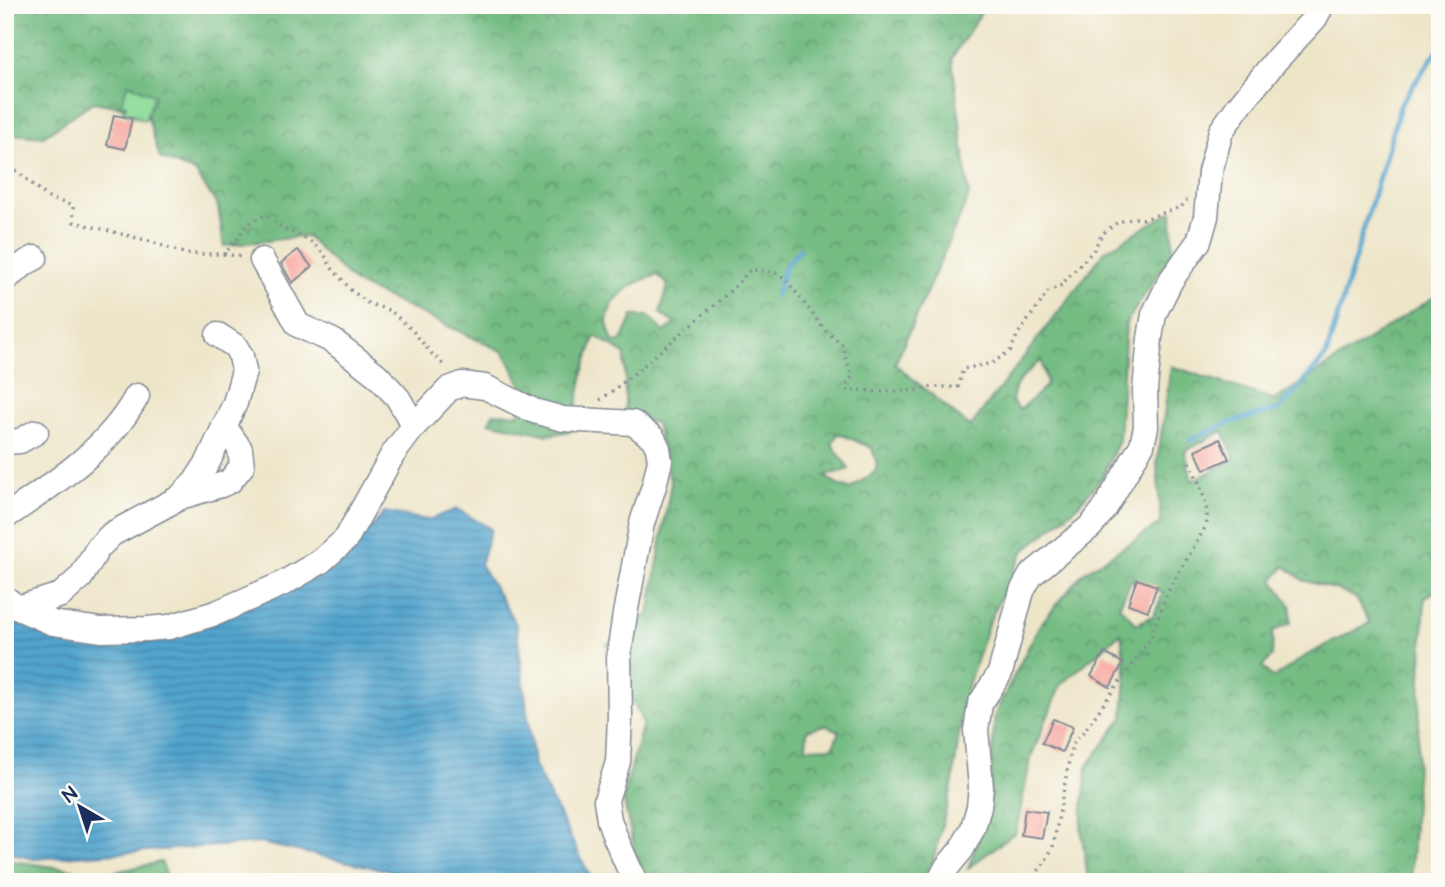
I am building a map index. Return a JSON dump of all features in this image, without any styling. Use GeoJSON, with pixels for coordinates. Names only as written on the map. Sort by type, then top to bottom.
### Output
{"type":"FeatureCollection","features":[{"type":"Feature","properties":{"kind":"street"},"geometry":{"type":"LineString","coordinates":[[939,882],[962,849],[973,828],[979,807],[981,787],[976,730],[980,704],[1000,673],[1022,591],[1031,575],[1090,526],[1105,508],[1142,445],[1146,427],[1145,390],[1154,314],[1171,280],[1199,241],[1206,217],[1210,172],[1222,131],[1277,59],[1315,18],[1322,5]]}},
{"type":"Feature","properties":{"kind":"street"},"geometry":{"type":"LineString","coordinates":[[5,279],[36,258]]}},
{"type":"Feature","properties":{"kind":"street"},"geometry":{"type":"LineString","coordinates":[[262,260],[298,325],[333,341],[377,375],[398,398],[414,426]]}},
{"type":"Feature","properties":{"kind":"street"},"geometry":{"type":"LineString","coordinates":[[12,603],[61,595],[80,577],[98,548],[112,534],[179,498],[230,481],[238,473],[242,466],[240,449],[224,426],[244,371],[236,346],[218,335]]}},
{"type":"Feature","properties":{"kind":"street"},"geometry":{"type":"LineString","coordinates":[[12,603],[53,623],[77,628],[148,629],[169,627],[216,613],[282,584],[320,562],[346,539],[393,454],[414,426],[449,389],[462,384],[485,387],[534,411],[563,419],[633,423],[653,438],[660,461],[642,523],[625,614],[619,654],[618,762],[606,800],[609,820],[635,882]]}},
{"type":"Feature","properties":{"kind":"street"},"geometry":{"type":"LineString","coordinates":[[5,517],[94,450],[127,414],[137,396]]}},
{"type":"Feature","properties":{"kind":"street"},"geometry":{"type":"LineString","coordinates":[[5,442],[20,441],[36,432]]}},
{"type":"Feature","properties":{"kind":"path"},"geometry":{"type":"LineString","coordinates":[[585,419],[585,408],[601,400],[629,379],[719,301],[750,270],[776,271],[788,281],[824,329],[842,345],[852,377],[846,387],[848,391],[878,393],[958,387],[963,369],[992,363],[1010,351],[1018,334],[1049,291],[1060,286],[1093,251],[1102,234],[1118,222],[1145,219],[1181,206],[1189,198]]}},
{"type":"Feature","properties":{"kind":"path"},"geometry":{"type":"LineString","coordinates":[[1030,882],[1053,847],[1076,740],[1150,639],[1167,593],[1206,526],[1208,517],[1203,493],[1189,460]]}},
{"type":"Feature","properties":{"kind":"green space"},"geometry":{"type":"Polygon","coordinates":[[[5,5],[986,5],[952,58],[969,196],[895,364],[970,427],[1105,251],[1172,211],[1173,251],[1126,323],[1119,440],[1102,478],[1074,509],[1023,552],[988,624],[963,701],[953,782],[933,861],[921,882],[648,882],[635,852],[623,797],[643,723],[607,644],[649,614],[671,483],[656,423],[625,415],[625,354],[595,336],[583,373],[572,431],[549,435],[489,422],[493,413],[519,414],[522,386],[504,352],[355,283],[306,236],[224,246],[218,206],[195,172],[160,158],[146,111],[93,102],[42,137],[5,133],[5,5]],[[658,275],[633,285],[613,304],[607,321],[613,342],[622,341],[633,316],[648,316],[664,332],[675,324],[660,313],[668,285],[658,275]],[[1041,360],[1021,378],[1015,388],[1012,402],[1020,410],[1047,385],[1041,360]],[[838,433],[832,444],[849,469],[825,476],[837,485],[850,489],[875,472],[877,464],[872,448],[838,433]],[[825,725],[807,730],[806,748],[833,747],[839,731],[825,725]]]}},
{"type":"Feature","properties":{"kind":"green space"},"geometry":{"type":"Polygon","coordinates":[[[128,84],[155,95],[145,120],[123,112],[126,105],[121,103],[128,84]]]}},
{"type":"Feature","properties":{"kind":"green space"},"geometry":{"type":"Polygon","coordinates":[[[1440,293],[1440,589],[1425,597],[1411,882],[1088,882],[1081,826],[1087,767],[1123,717],[1126,676],[1121,633],[1061,684],[1031,757],[1016,832],[968,868],[988,814],[995,714],[1039,626],[1083,573],[1161,523],[1157,463],[1171,366],[1275,400],[1440,293]],[[1223,431],[1185,451],[1192,481],[1235,459],[1223,431]],[[1285,566],[1273,580],[1291,606],[1291,623],[1273,631],[1272,656],[1262,667],[1273,678],[1307,655],[1370,623],[1356,598],[1303,580],[1285,566]],[[1132,579],[1119,606],[1137,624],[1154,615],[1163,593],[1132,579]]]}},
{"type":"Feature","properties":{"kind":"green space"},"geometry":{"type":"Polygon","coordinates":[[[5,860],[105,874],[161,862],[169,882],[5,882],[5,860]]]}},
{"type":"Feature","properties":{"kind":"water"},"geometry":{"type":"Polygon","coordinates":[[[457,509],[491,529],[480,564],[516,624],[534,765],[593,882],[441,882],[260,843],[34,859],[5,852],[5,614],[75,634],[138,643],[218,621],[352,550],[385,512],[428,520],[457,509]]]}},
{"type":"Feature","properties":{"kind":"building"},"geometry":{"type":"Polygon","coordinates":[[[114,115],[132,118],[125,149],[107,145],[114,115]]]}},
{"type":"Feature","properties":{"kind":"building"},"geometry":{"type":"Polygon","coordinates":[[[298,250],[312,267],[292,283],[281,263],[298,250]]]}},
{"type":"Feature","properties":{"kind":"building"},"geometry":{"type":"Polygon","coordinates":[[[1220,439],[1229,459],[1204,470],[1195,450],[1220,439]]]}},
{"type":"Feature","properties":{"kind":"building"},"geometry":{"type":"Polygon","coordinates":[[[1137,579],[1157,586],[1148,611],[1128,604],[1137,579]]]}},
{"type":"Feature","properties":{"kind":"building"},"geometry":{"type":"Polygon","coordinates":[[[1104,653],[1123,663],[1110,687],[1091,676],[1104,653]]]}},
{"type":"Feature","properties":{"kind":"building"},"geometry":{"type":"Polygon","coordinates":[[[1053,719],[1073,727],[1062,752],[1042,743],[1053,719]]]}},
{"type":"Feature","properties":{"kind":"building"},"geometry":{"type":"Polygon","coordinates":[[[1025,809],[1047,812],[1042,838],[1021,835],[1025,809]]]}},
{"type":"Feature","properties":{"kind":"waterway"},"geometry":{"type":"LineString","coordinates":[[1190,440],[1228,423],[1280,409],[1326,356],[1401,103],[1440,47]]}},
{"type":"Feature","properties":{"kind":"waterway"},"geometry":{"type":"LineString","coordinates":[[776,296],[784,268],[800,249]]}}]}
